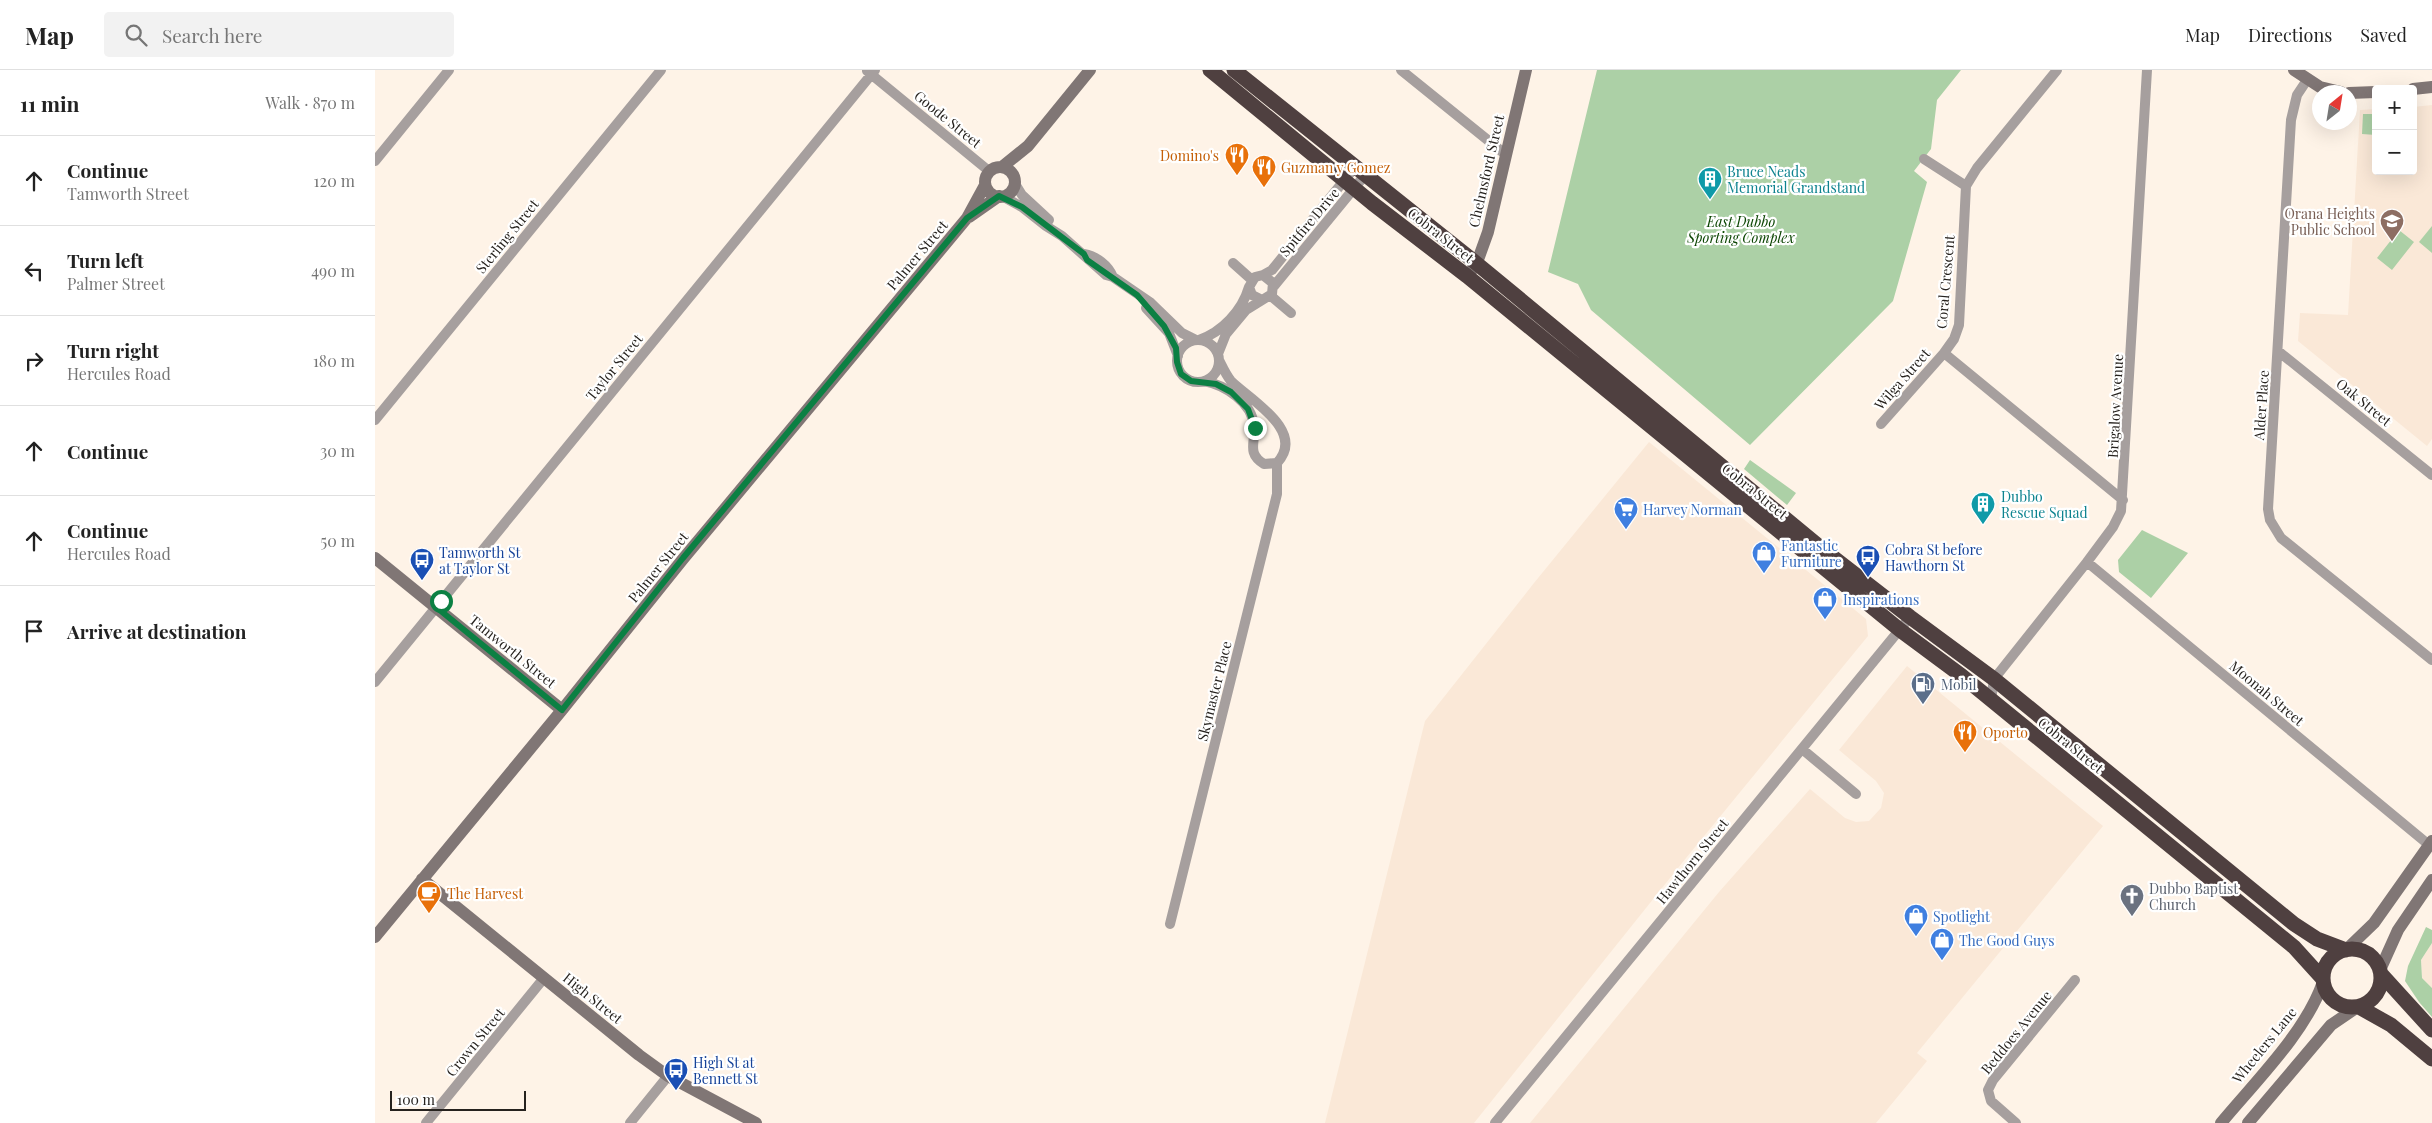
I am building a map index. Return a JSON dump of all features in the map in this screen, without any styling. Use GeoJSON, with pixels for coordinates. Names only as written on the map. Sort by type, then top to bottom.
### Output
{"type":"FeatureCollection","features":[{"type":"Feature","properties":{"kind":"highway","name":"Cobra Street"},"geometry":{"type":"LineString","coordinates":[[1210,70],[2294,947],[2323,980]]}},
{"type":"Feature","properties":{"kind":"highway","name":"Cobra Street"},"geometry":{"type":"LineString","coordinates":[[1234,70],[1476,263],[1739,481],[1910,617],[1994,679],[2305,933],[2329,945],[2347,950]]}},
{"type":"Feature","properties":{"kind":"highway"},"geometry":{"type":"LineString","coordinates":[[2432,1030],[2381,972],[2378,963],[2368,953],[2361,950],[2338,952],[2327,963],[2323,980],[2327,993],[2334,1001],[2344,1006],[2357,1007],[2391,1025],[2432,1059]]}},
{"type":"Feature","properties":{"kind":"highway"},"geometry":{"type":"LineString","coordinates":[[2357,1007],[2372,1000],[2376,995],[2381,972]]}},
{"type":"Feature","properties":{"kind":"street"},"geometry":{"type":"LineString","coordinates":[[375,161],[449,70]]}},
{"type":"Feature","properties":{"kind":"street","name":"Sterling Street"},"geometry":{"type":"LineString","coordinates":[[375,420],[661,70]]}},
{"type":"Feature","properties":{"kind":"street"},"geometry":{"type":"LineString","coordinates":[[1063,236],[1046,226],[1022,207],[991,193],[985,185],[989,171],[1002,167],[1028,146],[1090,70]]}},
{"type":"Feature","properties":{"kind":"street"},"geometry":{"type":"LineString","coordinates":[[1401,70],[1505,154]]}},
{"type":"Feature","properties":{"kind":"street","name":"Chelmsford Street"},"geometry":{"type":"LineString","coordinates":[[1467,276],[1476,263],[1488,232],[1526,70]]}},
{"type":"Feature","properties":{"kind":"street","name":"Coral Crescent"},"geometry":{"type":"LineString","coordinates":[[1944,352],[1954,339],[1959,325],[1966,186],[1977,168],[2057,70]]}},
{"type":"Feature","properties":{"kind":"street","name":"Brigalow Avenue"},"geometry":{"type":"LineString","coordinates":[[1994,679],[2087,562],[2113,526],[2121,511],[2147,70]]}},
{"type":"Feature","properties":{"kind":"street"},"geometry":{"type":"LineString","coordinates":[[2294,70],[2316,85]]}},
{"type":"Feature","properties":{"kind":"street","name":"Goode Street"},"geometry":{"type":"LineString","coordinates":[[871,71],[989,171]]}},
{"type":"Feature","properties":{"kind":"street","name":"Taylor Street"},"geometry":{"type":"LineString","coordinates":[[375,682],[871,71]]}},
{"type":"Feature","properties":{"kind":"street","name":"Alder Place"},"geometry":{"type":"LineString","coordinates":[[2307,80],[2297,94],[2292,108],[2269,509],[2275,529],[2281,538],[2432,660]]}},
{"type":"Feature","properties":{"kind":"street"},"geometry":{"type":"LineString","coordinates":[[2417,89],[2432,88]]}},
{"type":"Feature","properties":{"kind":"street"},"geometry":{"type":"LineString","coordinates":[[2357,93],[2372,92]]}},
{"type":"Feature","properties":{"kind":"street"},"geometry":{"type":"LineString","coordinates":[[1000,196],[1009,193],[1028,146]]}},
{"type":"Feature","properties":{"kind":"street"},"geometry":{"type":"LineString","coordinates":[[1924,158],[1966,186]]}},
{"type":"Feature","properties":{"kind":"street"},"geometry":{"type":"LineString","coordinates":[[1002,167],[1014,179],[1022,195],[1084,254],[1087,260],[1106,275],[1113,277],[1151,303],[1182,333],[1211,344],[1219,357],[1215,374],[1204,381]]}},
{"type":"Feature","properties":{"kind":"street","name":"Spitfire Drive"},"geometry":{"type":"LineString","coordinates":[[1250,284],[1272,270],[1360,171]]}},
{"type":"Feature","properties":{"kind":"street","name":"Spitfire Drive"},"geometry":{"type":"LineString","coordinates":[[1219,357],[1223,338],[1246,310],[1269,294],[1349,184]]}},
{"type":"Feature","properties":{"kind":"street","name":"Palmer Street"},"geometry":{"type":"LineString","coordinates":[[375,937],[562,710],[683,558],[967,218],[985,185]]}},
{"type":"Feature","properties":{"kind":"street","name":"Palmer Street"},"geometry":{"type":"LineString","coordinates":[[967,218],[1000,196]]}},
{"type":"Feature","properties":{"kind":"street"},"geometry":{"type":"LineString","coordinates":[[1233,263],[1250,284],[1252,295],[1269,294],[1291,313]]}},
{"type":"Feature","properties":{"kind":"street"},"geometry":{"type":"LineString","coordinates":[[1263,275],[1270,279],[1269,294]]}},
{"type":"Feature","properties":{"kind":"street"},"geometry":{"type":"LineString","coordinates":[[1250,284],[1246,298],[1225,325],[1212,335],[1184,345],[1177,362],[1181,374],[1191,381],[1204,381],[1221,386],[1243,403],[1254,423],[1252,444],[1254,456],[1264,464],[1277,463]]}},
{"type":"Feature","properties":{"kind":"street"},"geometry":{"type":"LineString","coordinates":[[1137,295],[1169,333],[1178,356]]}},
{"type":"Feature","properties":{"kind":"street","name":"Oak Street"},"geometry":{"type":"LineString","coordinates":[[2278,351],[2432,475]]}},
{"type":"Feature","properties":{"kind":"street"},"geometry":{"type":"LineString","coordinates":[[1944,352],[2123,500]]}},
{"type":"Feature","properties":{"kind":"street","name":"Wilga Street"},"geometry":{"type":"LineString","coordinates":[[1881,424],[1944,352]]}},
{"type":"Feature","properties":{"kind":"street","name":"Skymaster Place"},"geometry":{"type":"LineString","coordinates":[[1170,924],[1277,494],[1277,463],[1282,456],[1284,445],[1279,426],[1270,413],[1232,381],[1219,357]]}},
{"type":"Feature","properties":{"kind":"street","name":"Tamworth Street"},"geometry":{"type":"LineString","coordinates":[[375,558],[562,710]]}},
{"type":"Feature","properties":{"kind":"street","name":"Moonah Street"},"geometry":{"type":"LineString","coordinates":[[2087,562],[2431,843]]}},
{"type":"Feature","properties":{"kind":"street","name":"Hawthorn Street"},"geometry":{"type":"LineString","coordinates":[[1495,1123],[1910,617]]}},
{"type":"Feature","properties":{"kind":"street"},"geometry":{"type":"LineString","coordinates":[[1991,700],[1994,679]]}},
{"type":"Feature","properties":{"kind":"street"},"geometry":{"type":"LineString","coordinates":[[1802,749],[1856,794]]}},
{"type":"Feature","properties":{"kind":"street"},"geometry":{"type":"LineString","coordinates":[[2347,950],[2378,918],[2431,843]]}},
{"type":"Feature","properties":{"kind":"street","name":"High Street"},"geometry":{"type":"LineString","coordinates":[[422,879],[639,1055],[668,1076],[756,1123]]}},
{"type":"Feature","properties":{"kind":"street"},"geometry":{"type":"LineString","coordinates":[[2381,972],[2398,930],[2432,880]]}},
{"type":"Feature","properties":{"kind":"street","name":"Crown Street"},"geometry":{"type":"LineString","coordinates":[[426,1123],[544,978]]}},
{"type":"Feature","properties":{"kind":"street","name":"Beddoes Avenue"},"geometry":{"type":"LineString","coordinates":[[2016,1123],[1991,1101],[1988,1090],[1993,1080],[2075,980]]}},
{"type":"Feature","properties":{"kind":"street","name":"Wheelers Lane"},"geometry":{"type":"LineString","coordinates":[[2221,1123],[2304,1021],[2316,1001],[2323,980]]}},
{"type":"Feature","properties":{"kind":"street"},"geometry":{"type":"LineString","coordinates":[[2249,1123],[2327,1030],[2357,1007]]}},
{"type":"Feature","properties":{"kind":"street"},"geometry":{"type":"LineString","coordinates":[[630,1123],[668,1076]]}},
{"type":"Feature","properties":{"kind":"shaded area","name":"Orana Heights Public School"},"geometry":{"type":"Polygon","coordinates":[[[2432,105],[2432,439],[2427,446],[2298,341],[2300,313],[2348,315],[2360,110],[2372,109],[2372,175],[2417,175],[2417,107],[2432,105]]]}},
{"type":"Feature","properties":{"kind":"shaded area"},"geometry":{"type":"Polygon","coordinates":[[[1649,442],[1866,619],[1868,636],[1682,863],[1474,1123],[1325,1123],[1425,721],[1649,442]]]}},
{"type":"Feature","properties":{"kind":"shaded area"},"geometry":{"type":"Polygon","coordinates":[[[1907,666],[2103,826],[1917,1053],[1927,1061],[1876,1123],[1530,1123],[1719,892],[1810,789],[1845,818],[1856,822],[1869,821],[1881,808],[1884,793],[1876,781],[1839,750],[1907,666]]]}},
{"type":"Feature","properties":{"kind":"shaded area"},"geometry":{"type":"Polygon","coordinates":[[[2432,943],[2432,988],[2422,978],[2421,960],[2432,943]]]}},
{"type":"Feature","properties":{"kind":"green space","name":"East Dubbo Sporting Complex"},"geometry":{"type":"Polygon","coordinates":[[[1597,70],[1961,70],[1937,100],[1931,149],[1914,171],[1927,182],[1893,301],[1750,445],[1591,310],[1578,284],[1548,272],[1597,70]]]}},
{"type":"Feature","properties":{"kind":"green space"},"geometry":{"type":"Polygon","coordinates":[[[2363,114],[2372,114],[2372,135],[2362,134],[2363,114]]]}},
{"type":"Feature","properties":{"kind":"green space"},"geometry":{"type":"Polygon","coordinates":[[[2432,226],[2432,253],[2419,242],[2432,226]]]}},
{"type":"Feature","properties":{"kind":"green space"},"geometry":{"type":"Polygon","coordinates":[[[2399,230],[2414,242],[2392,270],[2377,258],[2399,230]]]}},
{"type":"Feature","properties":{"kind":"green space"},"geometry":{"type":"Polygon","coordinates":[[[1750,460],[1796,493],[1787,505],[1744,469],[1750,460]]]}},
{"type":"Feature","properties":{"kind":"green space"},"geometry":{"type":"Polygon","coordinates":[[[2142,530],[2188,553],[2151,598],[2119,572],[2118,560],[2142,530]]]}},
{"type":"Feature","properties":{"kind":"green space"},"geometry":{"type":"Polygon","coordinates":[[[2426,927],[2432,930],[2432,943],[2421,960],[2422,978],[2432,988],[2432,1017],[2405,981],[2408,966],[2426,927]]]}},
{"type":"Feature","properties":{"kind":"place","name":"Domino's"},"geometry":{"type":"Point","coordinates":[1237,176]}},
{"type":"Feature","properties":{"kind":"place","name":"Guzman y Gomez"},"geometry":{"type":"Point","coordinates":[1264,188]}},
{"type":"Feature","properties":{"kind":"place","name":"Bruce Neads Memorial Grandstand"},"geometry":{"type":"Point","coordinates":[1710,200]}},
{"type":"Feature","properties":{"kind":"place","name":"Orana Heights Public School"},"geometry":{"type":"Point","coordinates":[2392,242]}},
{"type":"Feature","properties":{"kind":"place","name":"Dubbo Rescue Squad"},"geometry":{"type":"Point","coordinates":[1983,525]}},
{"type":"Feature","properties":{"kind":"place","name":"Harvey Norman"},"geometry":{"type":"Point","coordinates":[1626,530]}},
{"type":"Feature","properties":{"kind":"place","name":"Fantastic Furniture"},"geometry":{"type":"Point","coordinates":[1764,574]}},
{"type":"Feature","properties":{"kind":"place","name":"Cobra St before Hawthorn St"},"geometry":{"type":"Point","coordinates":[1868,578]}},
{"type":"Feature","properties":{"kind":"place","name":"Tamworth St at Taylor St"},"geometry":{"type":"Point","coordinates":[422,581]}},
{"type":"Feature","properties":{"kind":"place","name":"Inspirations"},"geometry":{"type":"Point","coordinates":[1825,620]}},
{"type":"Feature","properties":{"kind":"place","name":"Mobil"},"geometry":{"type":"Point","coordinates":[1923,705]}},
{"type":"Feature","properties":{"kind":"place","name":"Oporto"},"geometry":{"type":"Point","coordinates":[1965,753]}},
{"type":"Feature","properties":{"kind":"place","name":"The Harvest"},"geometry":{"type":"Point","coordinates":[429,914]}},
{"type":"Feature","properties":{"kind":"place","name":"Dubbo Baptist Church"},"geometry":{"type":"Point","coordinates":[2132,917]}},
{"type":"Feature","properties":{"kind":"place","name":"Spotlight"},"geometry":{"type":"Point","coordinates":[1916,937]}},
{"type":"Feature","properties":{"kind":"place","name":"The Good Guys"},"geometry":{"type":"Point","coordinates":[1942,961]}},
{"type":"Feature","properties":{"kind":"place","name":"High St at Bennett St"},"geometry":{"type":"Point","coordinates":[676,1091]}},
{"type":"Feature","properties":{"kind":"route"},"geometry":{"type":"LineString","coordinates":[[441,601],[436,607],[562,710],[683,558],[967,218],[999,196],[1015,202],[1046,226],[1063,236],[1084,254],[1087,260],[1137,295],[1174,341],[1181,374],[1191,381],[1204,381],[1216,384],[1231,392],[1248,409],[1255,428]]}}]}
